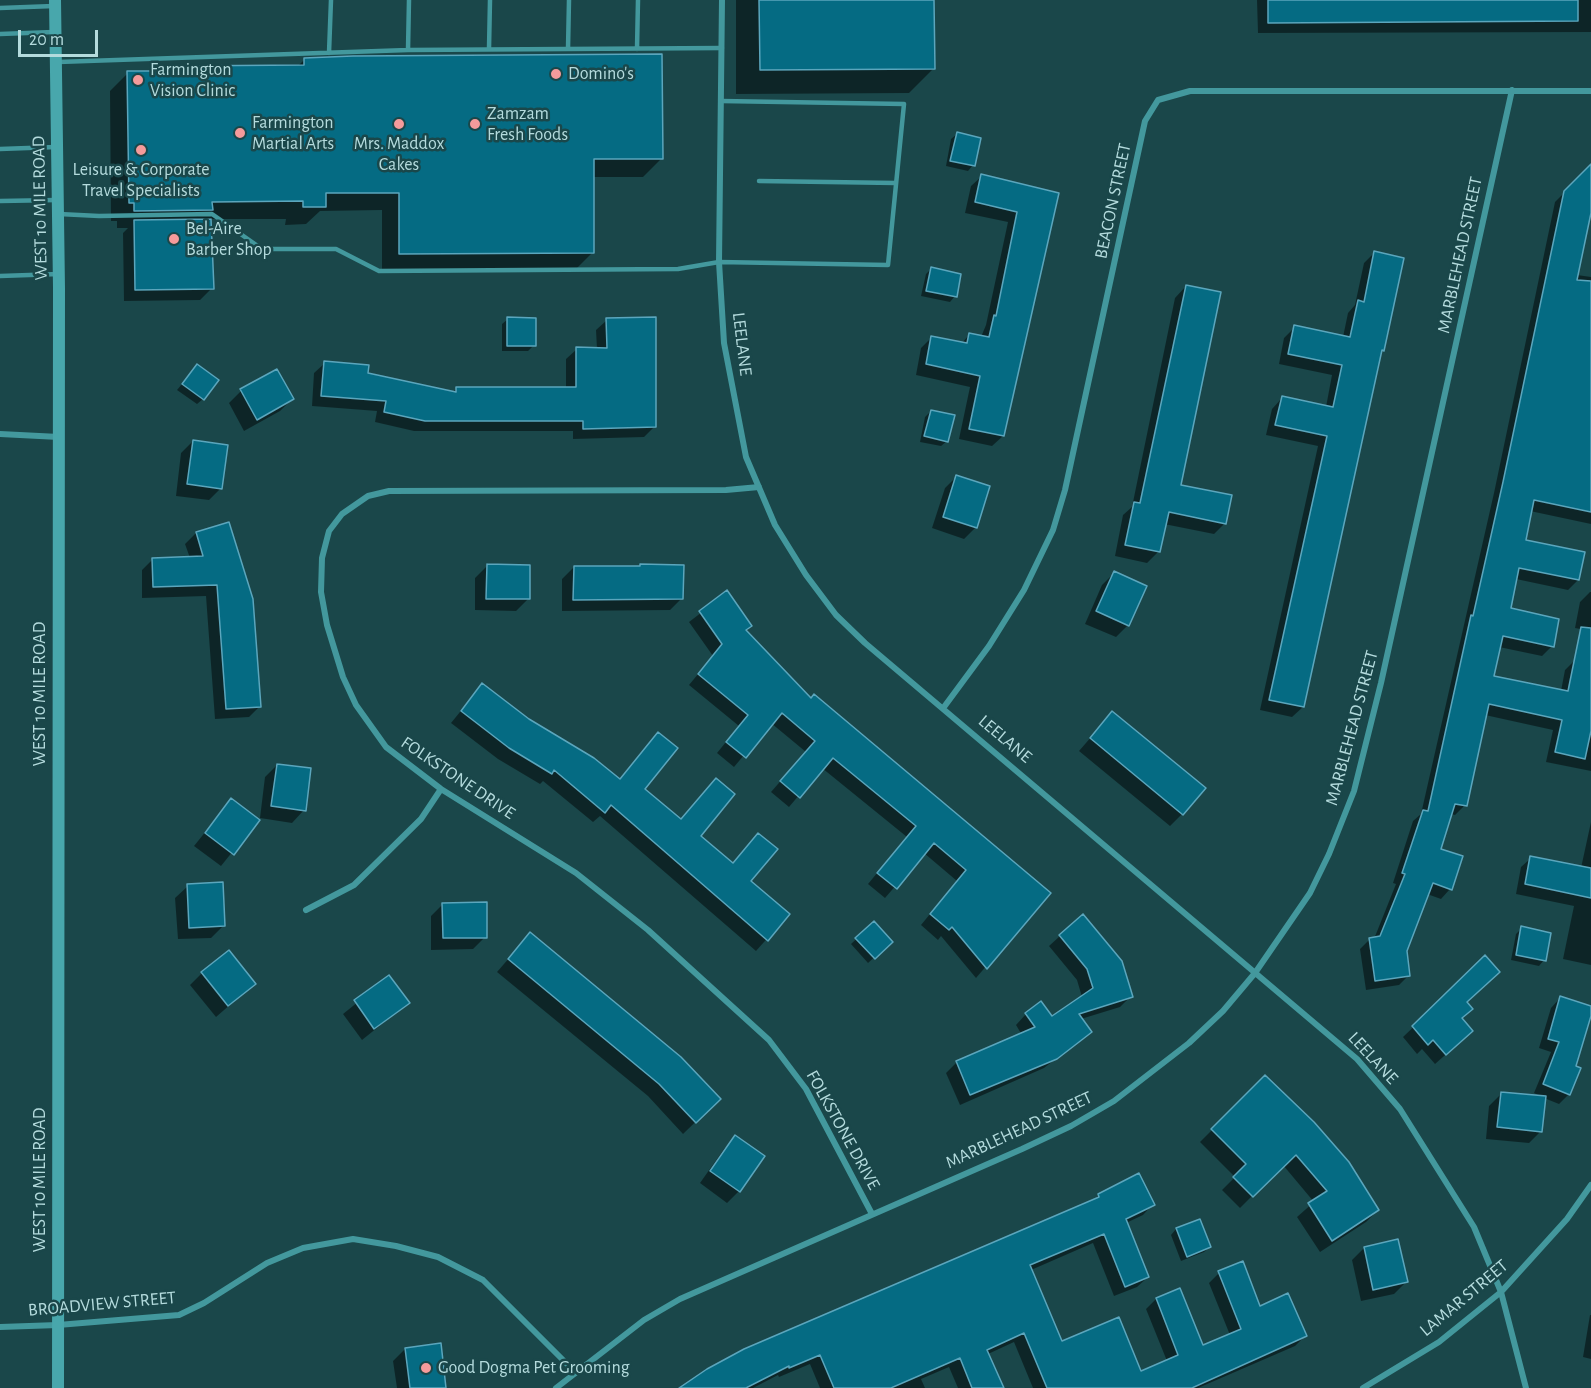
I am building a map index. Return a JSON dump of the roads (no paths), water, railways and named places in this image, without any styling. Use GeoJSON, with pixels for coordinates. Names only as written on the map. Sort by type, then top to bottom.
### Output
{"type":"FeatureCollection","features":[{"type":"Feature","properties":{"kind":"street","name":"LEELANE"},"geometry":{"type":"LineString","coordinates":[[722,0],[719,262],[724,344],[746,457],[775,525],[806,575],[836,615],[1358,1059],[1400,1109],[1474,1227],[1501,1292],[1526,1388]]}},
{"type":"Feature","properties":{"kind":"street","name":"WEST 10 MILE ROAD"},"geometry":{"type":"LineString","coordinates":[[55,3],[59,274],[58,1388]]}},
{"type":"Feature","properties":{"kind":"street","name":"MARBLEHEAD STREET"},"geometry":{"type":"LineString","coordinates":[[556,1388],[644,1320],[680,1299],[1022,1149],[1114,1101],[1189,1043],[1223,1011],[1255,973],[1310,892],[1329,854],[1354,791],[1381,683],[1512,90]]}},
{"type":"Feature","properties":{"kind":"street","name":"BEACON STREET"},"geometry":{"type":"LineString","coordinates":[[944,707],[989,646],[1024,590],[1053,531],[1065,490],[1145,121],[1158,100],[1190,91],[1591,91]]}},
{"type":"Feature","properties":{"kind":"street"},"geometry":{"type":"LineString","coordinates":[[0,434],[59,436]]}},
{"type":"Feature","properties":{"kind":"street","name":"FOLKSTONE DRIVE"},"geometry":{"type":"LineString","coordinates":[[759,487],[714,490],[389,491],[368,496],[342,514],[329,531],[322,558],[321,581],[327,625],[337,660],[356,705],[386,747],[441,789],[576,873],[648,930],[769,1040],[806,1089],[872,1214]]}},
{"type":"Feature","properties":{"kind":"street"},"geometry":{"type":"LineString","coordinates":[[306,910],[354,885],[421,819],[441,789]]}},
{"type":"Feature","properties":{"kind":"street","name":"LAMAR STREET"},"geometry":{"type":"LineString","coordinates":[[1363,1388],[1439,1342],[1501,1292],[1568,1219],[1591,1185]]}},
{"type":"Feature","properties":{"kind":"street","name":"BROADVIEW STREET"},"geometry":{"type":"LineString","coordinates":[[0,1327],[58,1325],[179,1315],[204,1303],[267,1263],[303,1248],[353,1239],[396,1246],[438,1257],[483,1280],[575,1372]]}},
{"type":"Feature","properties":{"kind":"lane"},"geometry":{"type":"LineString","coordinates":[[329,52],[331,0]]}},
{"type":"Feature","properties":{"kind":"lane"},"geometry":{"type":"LineString","coordinates":[[408,50],[409,0]]}},
{"type":"Feature","properties":{"kind":"lane"},"geometry":{"type":"LineString","coordinates":[[489,49],[490,0]]}},
{"type":"Feature","properties":{"kind":"lane"},"geometry":{"type":"LineString","coordinates":[[568,49],[569,0]]}},
{"type":"Feature","properties":{"kind":"lane"},"geometry":{"type":"LineString","coordinates":[[637,49],[638,0]]}},
{"type":"Feature","properties":{"kind":"lane"},"geometry":{"type":"LineString","coordinates":[[0,8],[55,3]]}},
{"type":"Feature","properties":{"kind":"lane"},"geometry":{"type":"LineString","coordinates":[[0,33],[55,32]]}},
{"type":"Feature","properties":{"kind":"lane"},"geometry":{"type":"LineString","coordinates":[[56,62],[408,50],[722,48]]}},
{"type":"Feature","properties":{"kind":"lane"},"geometry":{"type":"LineString","coordinates":[[58,213],[99,216],[212,214],[262,249],[336,249],[379,271],[678,269],[719,262],[888,265],[904,104],[721,101]]}},
{"type":"Feature","properties":{"kind":"lane"},"geometry":{"type":"LineString","coordinates":[[0,149],[56,147]]}},
{"type":"Feature","properties":{"kind":"lane"},"geometry":{"type":"LineString","coordinates":[[759,181],[896,183]]}},
{"type":"Feature","properties":{"kind":"lane"},"geometry":{"type":"LineString","coordinates":[[0,201],[57,200]]}},
{"type":"Feature","properties":{"kind":"lane"},"geometry":{"type":"LineString","coordinates":[[0,276],[59,274]]}},
{"type":"Feature","properties":{"kind":"place","name":"Domino's"},"geometry":{"type":"Point","coordinates":[556,74]}},
{"type":"Feature","properties":{"kind":"place","name":"Farmington Vision Clinic"},"geometry":{"type":"Point","coordinates":[138,80]}},
{"type":"Feature","properties":{"kind":"place","name":"Mrs. Maddox Cakes"},"geometry":{"type":"Point","coordinates":[399,124]}},
{"type":"Feature","properties":{"kind":"place","name":"Zamzam Fresh Foods"},"geometry":{"type":"Point","coordinates":[475,124]}},
{"type":"Feature","properties":{"kind":"place","name":"Farmington Martial Arts"},"geometry":{"type":"Point","coordinates":[240,133]}},
{"type":"Feature","properties":{"kind":"place","name":"Leisure & Corporate Travel Specialists"},"geometry":{"type":"Point","coordinates":[141,150]}},
{"type":"Feature","properties":{"kind":"place","name":"Bel-Aire Barber Shop"},"geometry":{"type":"Point","coordinates":[174,239]}},
{"type":"Feature","properties":{"kind":"place","name":"Good Dogma Pet Grooming"},"geometry":{"type":"Point","coordinates":[426,1368]}}]}
